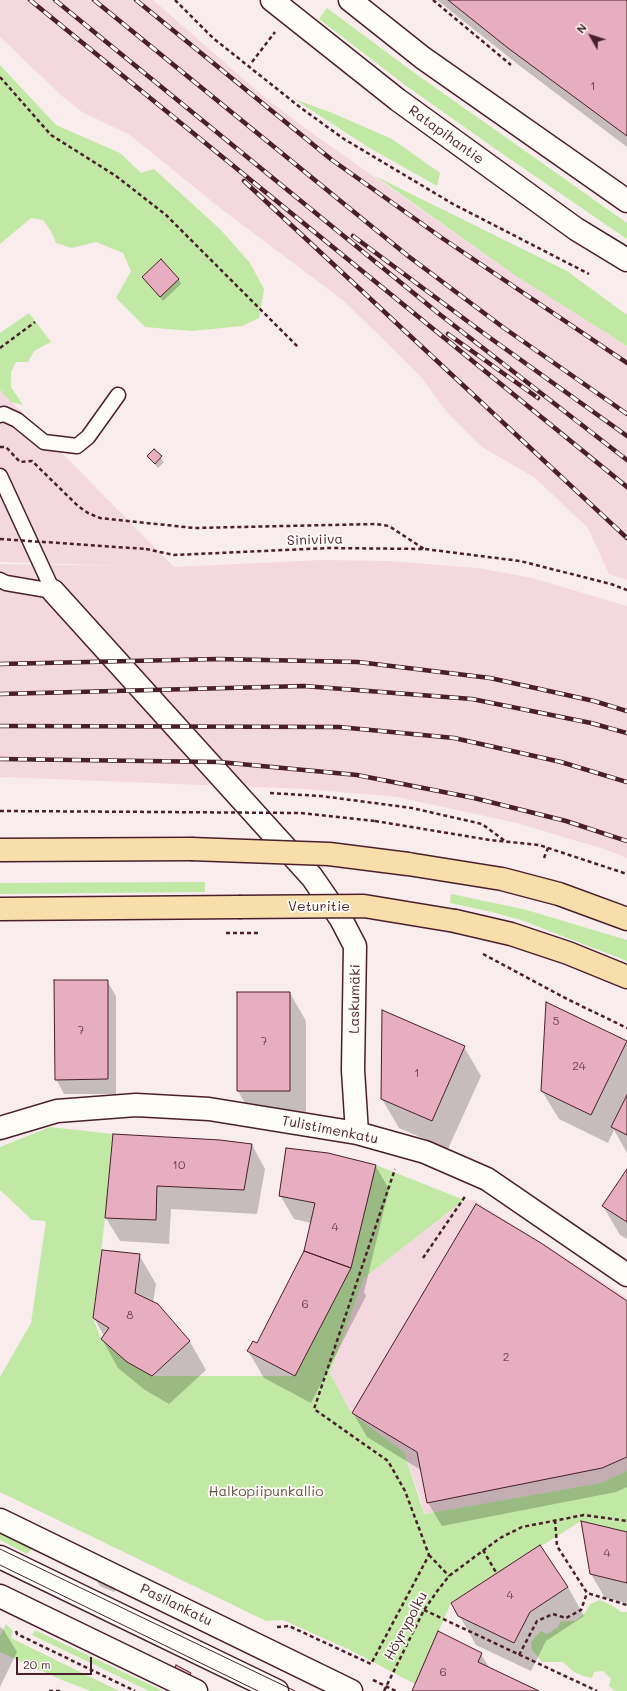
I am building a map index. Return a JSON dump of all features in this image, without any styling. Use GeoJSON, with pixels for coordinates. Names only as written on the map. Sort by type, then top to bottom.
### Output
{"type":"FeatureCollection","features":[{"type":"Feature","properties":{"kind":"main road"},"geometry":{"type":"LineString","coordinates":[[0,850],[191,849],[329,854],[408,864],[502,879],[559,894],[627,919]]}},
{"type":"Feature","properties":{"kind":"main road","name":"Veturitie"},"geometry":{"type":"LineString","coordinates":[[0,909],[364,906],[455,921],[511,934],[568,953],[627,977]]}},
{"type":"Feature","properties":{"kind":"street","name":"Ratapihantie"},"geometry":{"type":"LineString","coordinates":[[272,0],[398,100],[576,229],[627,260]]}},
{"type":"Feature","properties":{"kind":"street"},"geometry":{"type":"LineString","coordinates":[[350,0],[423,58],[627,200]]}},
{"type":"Feature","properties":{"kind":"street","name":"Laskumäki"},"geometry":{"type":"LineString","coordinates":[[53,591],[312,877],[341,918],[355,946],[353,1070],[357,1132]]}},
{"type":"Feature","properties":{"kind":"street","name":"Tulistimenkatu"},"geometry":{"type":"LineString","coordinates":[[0,1128],[57,1111],[136,1105],[209,1109],[357,1132],[425,1152],[487,1179],[627,1275]]}},
{"type":"Feature","properties":{"kind":"street","name":"Pasilankatu"},"geometry":{"type":"LineString","coordinates":[[0,1520],[351,1691]]}},
{"type":"Feature","properties":{"kind":"street"},"geometry":{"type":"LineString","coordinates":[[0,1557],[277,1691]]}},
{"type":"Feature","properties":{"kind":"street"},"geometry":{"type":"LineString","coordinates":[[0,1596],[196,1691]]}},
{"type":"Feature","properties":{"kind":"lane"},"geometry":{"type":"LineString","coordinates":[[0,415],[4,414],[17,420],[44,442],[77,446],[88,438],[118,395]]}},
{"type":"Feature","properties":{"kind":"lane"},"geometry":{"type":"LineString","coordinates":[[0,476],[53,591]]}},
{"type":"Feature","properties":{"kind":"lane"},"geometry":{"type":"LineString","coordinates":[[0,580],[6,583],[53,591]]}},
{"type":"Feature","properties":{"kind":"path"},"geometry":{"type":"LineString","coordinates":[[175,0],[214,38],[301,108],[344,139],[453,204],[589,274]]}},
{"type":"Feature","properties":{"kind":"path"},"geometry":{"type":"LineString","coordinates":[[432,0],[511,65]]}},
{"type":"Feature","properties":{"kind":"path"},"geometry":{"type":"LineString","coordinates":[[252,62],[276,30]]}},
{"type":"Feature","properties":{"kind":"path"},"geometry":{"type":"LineString","coordinates":[[0,77],[51,135],[116,176],[166,216],[299,348]]}},
{"type":"Feature","properties":{"kind":"path"},"geometry":{"type":"LineString","coordinates":[[0,348],[35,322]]}},
{"type":"Feature","properties":{"kind":"path"},"geometry":{"type":"LineString","coordinates":[[0,447],[6,446],[20,462],[32,461],[78,506],[88,513],[100,518],[194,528],[376,524],[389,526],[425,549]]}},
{"type":"Feature","properties":{"kind":"path","name":"Siniviiva"},"geometry":{"type":"LineString","coordinates":[[0,539],[146,549],[174,555],[330,548],[425,549],[520,561],[611,584],[627,590]]}},
{"type":"Feature","properties":{"kind":"path"},"geometry":{"type":"LineString","coordinates":[[270,793],[321,796],[412,808],[482,824],[505,841]]}},
{"type":"Feature","properties":{"kind":"path"},"geometry":{"type":"LineString","coordinates":[[0,811],[300,813],[375,821],[490,840],[531,843],[627,874]]}},
{"type":"Feature","properties":{"kind":"path"},"geometry":{"type":"LineString","coordinates":[[544,858],[548,848]]}},
{"type":"Feature","properties":{"kind":"path"},"geometry":{"type":"LineString","coordinates":[[483,954],[567,999],[627,1028]]}},
{"type":"Feature","properties":{"kind":"path"},"geometry":{"type":"LineString","coordinates":[[403,1146],[314,1409],[388,1461],[405,1491],[429,1554],[449,1576]]}},
{"type":"Feature","properties":{"kind":"path"},"geometry":{"type":"LineString","coordinates":[[423,1258],[469,1191]]}},
{"type":"Feature","properties":{"kind":"path","name":"Höyrypolku"},"geometry":{"type":"LineString","coordinates":[[384,1691],[424,1610],[449,1576],[500,1538],[522,1527],[584,1514],[627,1521]]}},
{"type":"Feature","properties":{"kind":"path"},"geometry":{"type":"LineString","coordinates":[[555,1520],[557,1546],[587,1593],[627,1605]]}},
{"type":"Feature","properties":{"kind":"path"},"geometry":{"type":"LineString","coordinates":[[483,1550],[497,1574]]}},
{"type":"Feature","properties":{"kind":"path"},"geometry":{"type":"LineString","coordinates":[[274,1628],[289,1626],[371,1664],[429,1554]]}},
{"type":"Feature","properties":{"kind":"path"},"geometry":{"type":"LineString","coordinates":[[519,1655],[537,1621],[553,1614],[566,1618],[581,1610],[587,1593]]}},
{"type":"Feature","properties":{"kind":"path"},"geometry":{"type":"LineString","coordinates":[[424,1610],[597,1691]]}},
{"type":"Feature","properties":{"kind":"path"},"geometry":{"type":"LineString","coordinates":[[49,1691],[62,1691]]}},
{"type":"Feature","properties":{"kind":"shaded area"},"geometry":{"type":"Polygon","coordinates":[[[0,0],[153,0],[263,96],[309,131],[516,276],[627,346],[627,580],[609,574],[588,528],[535,478],[482,447],[446,411],[421,377],[344,301],[220,208],[130,135],[82,112],[62,96],[0,37],[0,0]]]}},
{"type":"Feature","properties":{"kind":"shaded area"},"geometry":{"type":"Polygon","coordinates":[[[0,390],[174,567],[322,560],[388,561],[478,568],[532,578],[627,606],[627,858],[604,849],[517,823],[397,797],[306,789],[0,777],[0,564],[130,566],[0,562],[0,390]]]}},
{"type":"Feature","properties":{"kind":"shaded area"},"geometry":{"type":"Polygon","coordinates":[[[464,1200],[474,1200],[627,1297],[627,1471],[601,1483],[424,1514],[421,1500],[404,1452],[351,1413],[330,1373],[364,1278],[464,1200]]]}},
{"type":"Feature","properties":{"kind":"green space"},"geometry":{"type":"Polygon","coordinates":[[[327,8],[416,74],[627,223],[627,239],[405,85],[319,19],[327,8]]]}},
{"type":"Feature","properties":{"kind":"green space"},"geometry":{"type":"Polygon","coordinates":[[[0,65],[56,125],[120,153],[141,173],[154,169],[220,229],[250,263],[264,289],[259,318],[242,326],[192,331],[145,327],[116,298],[131,271],[123,253],[96,242],[72,248],[56,243],[51,231],[43,220],[31,218],[0,244],[0,65]]]}},
{"type":"Feature","properties":{"kind":"green space"},"geometry":{"type":"Polygon","coordinates":[[[294,99],[330,112],[392,139],[440,173],[437,186],[368,147],[294,99]]]}},
{"type":"Feature","properties":{"kind":"green space"},"geometry":{"type":"Polygon","coordinates":[[[375,176],[567,271],[627,315],[627,346],[516,276],[375,176]]]}},
{"type":"Feature","properties":{"kind":"green space"},"geometry":{"type":"Polygon","coordinates":[[[29,313],[51,342],[34,351],[28,362],[16,362],[11,372],[11,387],[23,405],[11,402],[0,390],[0,333],[29,313]]]}},
{"type":"Feature","properties":{"kind":"green space"},"geometry":{"type":"Polygon","coordinates":[[[205,882],[205,892],[0,894],[0,883],[205,882]]]}},
{"type":"Feature","properties":{"kind":"green space"},"geometry":{"type":"Polygon","coordinates":[[[451,894],[523,909],[627,940],[627,961],[521,920],[450,903],[451,894]]]}},
{"type":"Feature","properties":{"kind":"green space","name":"Halkopiipunkallio"},"geometry":{"type":"Polygon","coordinates":[[[50,1127],[113,1134],[93,1318],[101,1339],[127,1362],[152,1376],[295,1376],[351,1268],[376,1165],[464,1200],[364,1278],[330,1373],[351,1413],[404,1452],[424,1514],[601,1483],[627,1471],[627,1532],[581,1521],[451,1603],[415,1684],[350,1650],[283,1620],[266,1621],[0,1492],[0,1377],[31,1323],[46,1221],[32,1220],[0,1190],[0,1147],[50,1127]]]}},
{"type":"Feature","properties":{"kind":"green space"},"geometry":{"type":"Polygon","coordinates":[[[0,1532],[33,1548],[27,1554],[0,1540],[0,1532]]]}},
{"type":"Feature","properties":{"kind":"green space"},"geometry":{"type":"Polygon","coordinates":[[[600,1600],[613,1606],[621,1612],[627,1612],[627,1691],[615,1691],[609,1686],[611,1679],[603,1671],[594,1672],[592,1678],[583,1676],[574,1672],[563,1662],[542,1662],[532,1650],[531,1642],[541,1631],[547,1634],[558,1627],[561,1621],[575,1621],[585,1613],[590,1604],[600,1600]]]}},
{"type":"Feature","properties":{"kind":"green space"},"geometry":{"type":"Polygon","coordinates":[[[6,1624],[13,1631],[11,1638],[119,1691],[91,1691],[62,1680],[0,1652],[0,1636],[6,1624]]]}},
{"type":"Feature","properties":{"kind":"green space"},"geometry":{"type":"Polygon","coordinates":[[[35,1630],[163,1691],[149,1691],[32,1635],[35,1630]]]}},
{"type":"Feature","properties":{"kind":"building"},"geometry":{"type":"Polygon","coordinates":[[[448,0],[627,0],[627,136],[508,48],[448,0]]]}},
{"type":"Feature","properties":{"kind":"building"},"geometry":{"type":"Polygon","coordinates":[[[161,259],[179,279],[160,297],[142,277],[161,259]]]}},
{"type":"Feature","properties":{"kind":"building"},"geometry":{"type":"Polygon","coordinates":[[[154,449],[162,456],[155,464],[147,456],[154,449]]]}},
{"type":"Feature","properties":{"kind":"building"},"geometry":{"type":"Polygon","coordinates":[[[54,980],[108,980],[108,1079],[55,1080],[54,980]]]}},
{"type":"Feature","properties":{"kind":"building"},"geometry":{"type":"Polygon","coordinates":[[[237,992],[290,992],[290,1091],[237,1091],[237,992]]]}},
{"type":"Feature","properties":{"kind":"building"},"geometry":{"type":"Polygon","coordinates":[[[546,1002],[627,1041],[591,1115],[541,1091],[546,1002]]]}},
{"type":"Feature","properties":{"kind":"building"},"geometry":{"type":"Polygon","coordinates":[[[382,1010],[465,1046],[432,1121],[381,1099],[382,1010]]]}},
{"type":"Feature","properties":{"kind":"building"},"geometry":{"type":"Polygon","coordinates":[[[627,1095],[627,1135],[611,1127],[627,1095]]]}},
{"type":"Feature","properties":{"kind":"building"},"geometry":{"type":"Polygon","coordinates":[[[113,1134],[220,1140],[252,1144],[244,1190],[157,1186],[156,1220],[105,1218],[113,1134]]]}},
{"type":"Feature","properties":{"kind":"building"},"geometry":{"type":"Polygon","coordinates":[[[286,1148],[328,1153],[376,1165],[351,1268],[304,1251],[315,1203],[279,1196],[286,1148]]]}},
{"type":"Feature","properties":{"kind":"building"},"geometry":{"type":"Polygon","coordinates":[[[627,1169],[627,1222],[602,1206],[627,1169]]]}},
{"type":"Feature","properties":{"kind":"building"},"geometry":{"type":"Polygon","coordinates":[[[476,1204],[541,1243],[627,1301],[627,1457],[602,1468],[427,1503],[417,1452],[352,1413],[476,1204]]]}},
{"type":"Feature","properties":{"kind":"building"},"geometry":{"type":"Polygon","coordinates":[[[102,1250],[140,1254],[135,1293],[158,1304],[190,1341],[152,1376],[127,1362],[101,1339],[109,1328],[93,1318],[102,1250]]]}},
{"type":"Feature","properties":{"kind":"building"},"geometry":{"type":"Polygon","coordinates":[[[304,1251],[351,1268],[295,1376],[247,1351],[253,1341],[257,1343],[304,1251]]]}},
{"type":"Feature","properties":{"kind":"building"},"geometry":{"type":"Polygon","coordinates":[[[581,1521],[627,1532],[627,1583],[590,1574],[581,1521]]]}},
{"type":"Feature","properties":{"kind":"building"},"geometry":{"type":"Polygon","coordinates":[[[540,1545],[568,1587],[530,1612],[514,1643],[458,1616],[451,1603],[540,1545]]]}},
{"type":"Feature","properties":{"kind":"building"},"geometry":{"type":"Polygon","coordinates":[[[438,1631],[482,1653],[478,1662],[539,1691],[412,1691],[438,1631]]]}},
{"type":"Feature","properties":{"kind":"building"},"geometry":{"type":"Polygon","coordinates":[[[176,1665],[191,1673],[189,1677],[174,1670],[176,1665]]]}},
{"type":"Feature","properties":{"kind":"tram line"},"geometry":{"type":"LineString","coordinates":[[0,1549],[295,1691]]}},
{"type":"Feature","properties":{"kind":"tram line"},"geometry":{"type":"LineString","coordinates":[[0,1565],[258,1691]]}},
{"type":"Feature","properties":{"kind":"railway"},"geometry":{"type":"LineString","coordinates":[[30,0],[627,487]]}},
{"type":"Feature","properties":{"kind":"railway"},"geometry":{"type":"LineString","coordinates":[[55,0],[438,313],[627,460]]}},
{"type":"Feature","properties":{"kind":"railway"},"geometry":{"type":"LineString","coordinates":[[94,0],[408,256],[504,328],[627,414]]}},
{"type":"Feature","properties":{"kind":"railway"},"geometry":{"type":"LineString","coordinates":[[136,0],[332,160],[442,238],[627,363]]}},
{"type":"Feature","properties":{"kind":"railway"},"geometry":{"type":"LineString","coordinates":[[244,181],[627,538]]}},
{"type":"Feature","properties":{"kind":"railway"},"geometry":{"type":"LineString","coordinates":[[353,236],[486,335],[627,436]]}},
{"type":"Feature","properties":{"kind":"railway"},"geometry":{"type":"LineString","coordinates":[[448,334],[538,398]]}},
{"type":"Feature","properties":{"kind":"railway"},"geometry":{"type":"LineString","coordinates":[[0,664],[218,659],[358,662],[490,678],[594,701],[627,711]]}},
{"type":"Feature","properties":{"kind":"railway"},"geometry":{"type":"LineString","coordinates":[[0,694],[304,686],[472,699],[591,723],[627,733]]}},
{"type":"Feature","properties":{"kind":"railway"},"geometry":{"type":"LineString","coordinates":[[0,726],[339,727],[454,738],[561,762],[627,782]]}},
{"type":"Feature","properties":{"kind":"railway"},"geometry":{"type":"LineString","coordinates":[[0,759],[219,762],[357,775],[474,798],[566,821],[627,841]]}}]}
